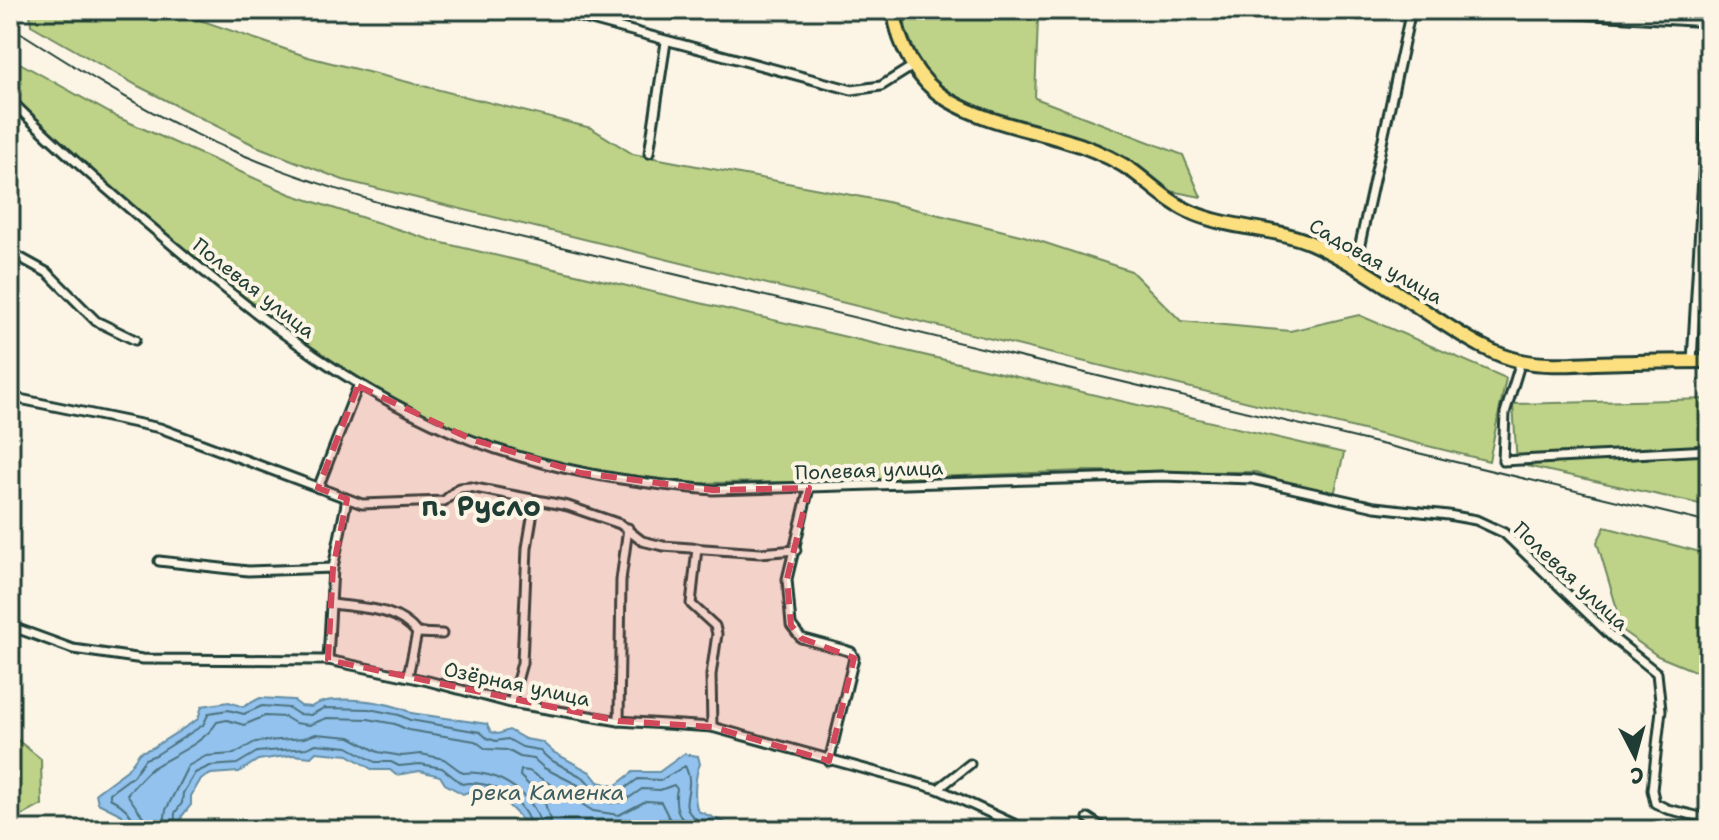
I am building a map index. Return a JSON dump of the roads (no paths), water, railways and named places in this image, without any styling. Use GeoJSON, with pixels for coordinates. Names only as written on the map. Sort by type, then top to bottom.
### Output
{"type":"FeatureCollection","features":[{"type":"Feature","properties":{"kind":"main road"},"geometry":{"type":"LineString","coordinates":[[894,10],[898,31],[913,66]]}},
{"type":"Feature","properties":{"kind":"main road","name":"Садовая улица"},"geometry":{"type":"LineString","coordinates":[[913,66],[936,91],[958,106],[1106,156],[1132,171],[1174,204],[1193,213],[1287,234],[1312,243],[1465,337],[1521,361],[1559,364],[1709,361]]}},
{"type":"Feature","properties":{"kind":"street"},"geometry":{"type":"LineString","coordinates":[[554,10],[852,90],[881,86],[913,66]]}},
{"type":"Feature","properties":{"kind":"street"},"geometry":{"type":"LineString","coordinates":[[1355,267],[1411,10]]}},
{"type":"Feature","properties":{"kind":"street"},"geometry":{"type":"LineString","coordinates":[[1509,10],[1709,22]]}},
{"type":"Feature","properties":{"kind":"street"},"geometry":{"type":"LineString","coordinates":[[649,153],[666,42]]}},
{"type":"Feature","properties":{"kind":"street"},"geometry":{"type":"LineString","coordinates":[[1692,361],[1709,76]]}},
{"type":"Feature","properties":{"kind":"street","name":"Полевая улица"},"geometry":{"type":"LineString","coordinates":[[10,100],[70,159],[252,311],[358,386],[471,439],[581,473],[651,485],[713,490],[1162,476],[1252,479],[1375,507],[1476,520],[1504,533],[1612,637],[1657,673],[1661,710],[1652,790],[1655,803],[1709,819]]}},
{"type":"Feature","properties":{"kind":"street"},"geometry":{"type":"LineString","coordinates":[[10,252],[48,273],[96,321],[135,340]]}},
{"type":"Feature","properties":{"kind":"street"},"geometry":{"type":"LineString","coordinates":[[1521,361],[1505,413],[1503,461],[1709,450]]}},
{"type":"Feature","properties":{"kind":"street"},"geometry":{"type":"LineString","coordinates":[[318,488],[358,386]]}},
{"type":"Feature","properties":{"kind":"street"},"geometry":{"type":"LineString","coordinates":[[10,397],[160,428],[347,499],[373,505],[439,502],[449,498],[459,488],[470,487],[568,506],[628,528],[642,541],[663,546],[760,553],[796,550]]}},
{"type":"Feature","properties":{"kind":"street"},"geometry":{"type":"LineString","coordinates":[[809,488],[787,579],[791,625],[801,638],[851,652],[854,658],[829,761]]}},
{"type":"Feature","properties":{"kind":"street"},"geometry":{"type":"LineString","coordinates":[[328,660],[333,568],[347,499]]}},
{"type":"Feature","properties":{"kind":"street"},"geometry":{"type":"LineString","coordinates":[[511,703],[522,663],[527,548],[535,500]]}},
{"type":"Feature","properties":{"kind":"street","name":"Озёрная улица"},"geometry":{"type":"LineString","coordinates":[[619,721],[621,580],[628,528]]}},
{"type":"Feature","properties":{"kind":"street"},"geometry":{"type":"LineString","coordinates":[[697,548],[691,604],[715,626],[717,634],[711,675],[712,727]]}},
{"type":"Feature","properties":{"kind":"street"},"geometry":{"type":"LineString","coordinates":[[159,561],[248,571],[333,568]]}},
{"type":"Feature","properties":{"kind":"street"},"geometry":{"type":"LineString","coordinates":[[332,604],[383,610],[409,623],[417,633],[408,676]]}},
{"type":"Feature","properties":{"kind":"street","name":"Озёрная улица"},"geometry":{"type":"LineString","coordinates":[[10,626],[73,649],[143,659],[328,660],[408,676],[511,703],[619,721],[712,727],[938,789],[1027,830]]}},
{"type":"Feature","properties":{"kind":"street","name":"Озёрная улица"},"geometry":{"type":"LineString","coordinates":[[417,633],[442,634]]}},
{"type":"Feature","properties":{"kind":"street"},"geometry":{"type":"LineString","coordinates":[[938,789],[970,764]]}},
{"type":"Feature","properties":{"kind":"street"},"geometry":{"type":"LineString","coordinates":[[1088,818],[1106,830]]}},
{"type":"Feature","properties":{"kind":"water","name":"река Каменка"},"geometry":{"type":"Polygon","coordinates":[[[260,698],[293,700],[301,706],[311,707],[332,700],[361,700],[411,713],[487,724],[491,732],[498,734],[509,730],[525,739],[542,742],[553,752],[590,772],[598,782],[615,786],[633,772],[659,772],[684,754],[698,756],[700,764],[695,794],[698,811],[726,823],[734,830],[527,830],[506,803],[473,790],[463,794],[445,784],[440,776],[420,771],[396,775],[390,770],[373,770],[348,755],[316,752],[311,757],[293,755],[258,760],[239,772],[211,774],[201,779],[191,796],[191,805],[182,816],[180,830],[127,830],[122,815],[98,803],[96,793],[127,770],[140,752],[152,748],[198,719],[202,706],[229,702],[243,707],[260,698]]]}},
{"type":"Feature","properties":{"kind":"railway"},"geometry":{"type":"LineString","coordinates":[[10,26],[118,93],[185,129],[284,171],[387,205],[1709,523]]}},
{"type":"Feature","properties":{"kind":"district","name":"п. Русло"},"geometry":{"type":"Point","coordinates":[481,506]}}]}
